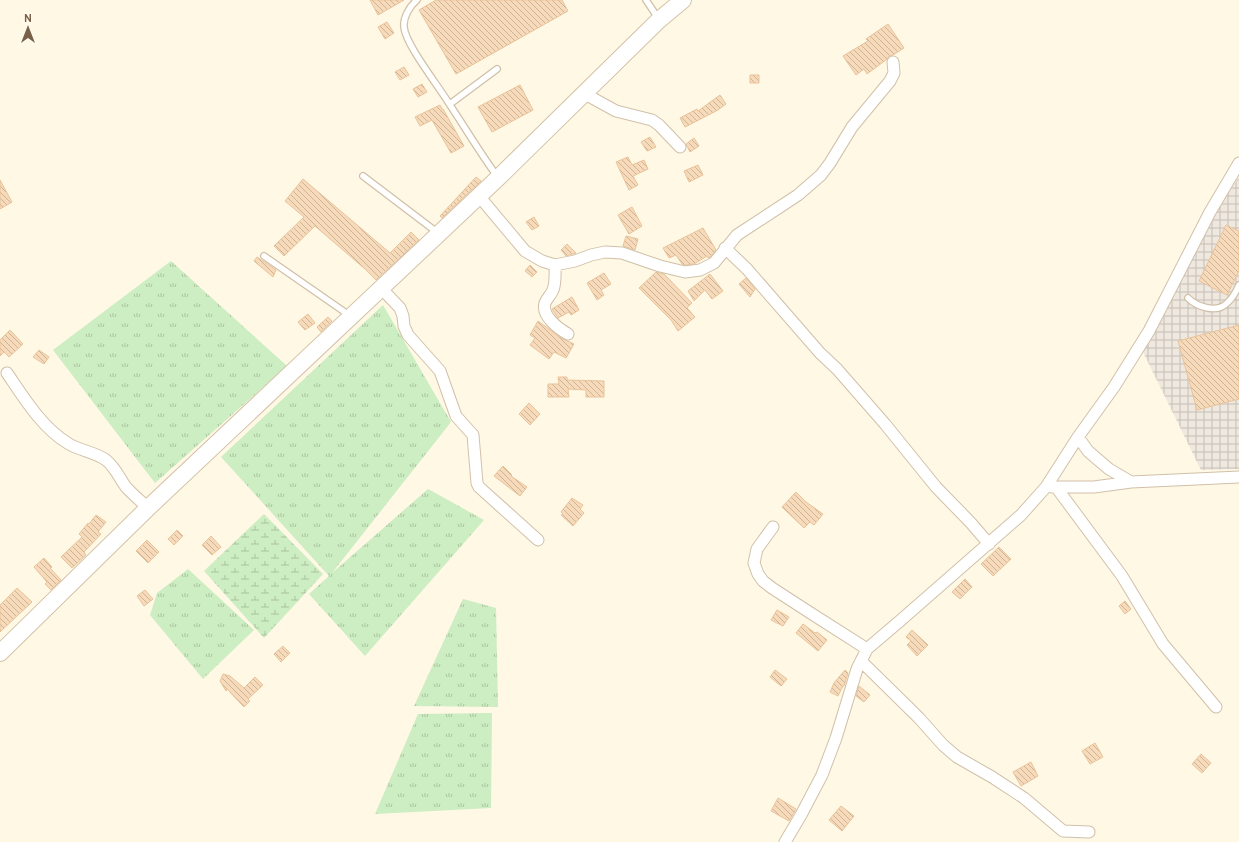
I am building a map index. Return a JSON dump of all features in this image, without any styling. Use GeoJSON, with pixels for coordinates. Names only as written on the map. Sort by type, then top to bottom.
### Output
{"type":"FeatureCollection","features":[{"type":"Feature","properties":{"kind":"street"},"geometry":{"type":"LineString","coordinates":[[3,645],[439,234],[660,20],[683,0]]}},
{"type":"Feature","properties":{"kind":"street"},"geometry":{"type":"LineString","coordinates":[[479,196],[525,251],[542,261],[555,265],[605,252],[622,253],[660,266],[685,272],[700,270],[714,263],[737,235],[798,195],[820,175],[830,164],[852,127],[890,81],[894,73],[893,62]]}},
{"type":"Feature","properties":{"kind":"street"},"geometry":{"type":"LineString","coordinates":[[585,94],[616,111],[652,120],[659,125],[680,147]]}},
{"type":"Feature","properties":{"kind":"street"},"geometry":{"type":"LineString","coordinates":[[785,842],[822,775],[836,738],[850,691],[867,648],[1021,516],[1051,487],[1078,437],[1114,388],[1149,331],[1219,195],[1239,162]]}},
{"type":"Feature","properties":{"kind":"street"},"geometry":{"type":"LineString","coordinates":[[725,248],[747,269],[820,353],[847,380],[936,487],[972,523],[989,544]]}},
{"type":"Feature","properties":{"kind":"street"},"geometry":{"type":"LineString","coordinates":[[555,265],[554,286],[552,293],[545,303],[545,312],[552,321],[568,334]]}},
{"type":"Feature","properties":{"kind":"street"},"geometry":{"type":"LineString","coordinates":[[381,288],[400,308],[404,326],[408,335],[440,371],[456,416],[473,435],[477,483],[479,487],[538,540]]}},
{"type":"Feature","properties":{"kind":"street"},"geometry":{"type":"LineString","coordinates":[[7,373],[40,418],[57,435],[70,444],[106,460],[115,468],[126,486],[148,508]]}},
{"type":"Feature","properties":{"kind":"street"},"geometry":{"type":"LineString","coordinates":[[1078,437],[1088,451],[1096,458],[1109,469],[1131,482]]}},
{"type":"Feature","properties":{"kind":"street"},"geometry":{"type":"LineString","coordinates":[[1051,487],[1094,487],[1131,482],[1239,477]]}},
{"type":"Feature","properties":{"kind":"street"},"geometry":{"type":"LineString","coordinates":[[1051,487],[1081,522],[1122,576],[1163,644],[1216,707]]}},
{"type":"Feature","properties":{"kind":"street"},"geometry":{"type":"LineString","coordinates":[[773,527],[757,549],[754,563],[758,574],[763,581],[867,648]]}},
{"type":"Feature","properties":{"kind":"street"},"geometry":{"type":"LineString","coordinates":[[861,661],[919,718],[943,745],[957,757],[992,777],[1024,798],[1063,831],[1089,832]]}},
{"type":"Feature","properties":{"kind":"lane"},"geometry":{"type":"LineString","coordinates":[[417,0],[405,16],[404,27],[409,43],[450,104],[480,153],[498,178]]}},
{"type":"Feature","properties":{"kind":"lane"},"geometry":{"type":"LineString","coordinates":[[646,0],[660,20]]}},
{"type":"Feature","properties":{"kind":"lane"},"geometry":{"type":"LineString","coordinates":[[450,104],[497,69]]}},
{"type":"Feature","properties":{"kind":"lane"},"geometry":{"type":"LineString","coordinates":[[363,176],[439,234]]}},
{"type":"Feature","properties":{"kind":"lane"},"geometry":{"type":"LineString","coordinates":[[264,256],[351,316]]}},
{"type":"Feature","properties":{"kind":"lane"},"geometry":{"type":"LineString","coordinates":[[1188,298],[1200,306],[1218,308],[1226,305],[1234,296],[1239,285]]}},
{"type":"Feature","properties":{"kind":"shaded area"},"geometry":{"type":"Polygon","coordinates":[[[1239,177],[1239,469],[1201,470],[1143,352],[1214,214],[1239,177]]]}},
{"type":"Feature","properties":{"kind":"green space"},"geometry":{"type":"Polygon","coordinates":[[[171,261],[287,366],[155,483],[53,350],[171,261]]]}},
{"type":"Feature","properties":{"kind":"green space"},"geometry":{"type":"Polygon","coordinates":[[[383,305],[451,422],[332,573],[428,489],[484,520],[365,656],[309,594],[329,576],[221,457],[383,305]]]}},
{"type":"Feature","properties":{"kind":"green space"},"geometry":{"type":"Polygon","coordinates":[[[264,514],[323,574],[264,638],[204,571],[264,514]]]}},
{"type":"Feature","properties":{"kind":"green space"},"geometry":{"type":"Polygon","coordinates":[[[188,569],[254,630],[203,679],[150,615],[157,593],[188,569]]]}},
{"type":"Feature","properties":{"kind":"green space"},"geometry":{"type":"Polygon","coordinates":[[[463,599],[496,608],[498,707],[414,706],[463,599]]]}},
{"type":"Feature","properties":{"kind":"green space"},"geometry":{"type":"Polygon","coordinates":[[[492,713],[491,808],[375,814],[418,714],[492,713]]]}},
{"type":"Feature","properties":{"kind":"building"},"geometry":{"type":"Polygon","coordinates":[[[370,0],[404,0],[378,15],[370,0]]]}},
{"type":"Feature","properties":{"kind":"building"},"geometry":{"type":"Polygon","coordinates":[[[436,0],[562,0],[568,11],[456,74],[419,10],[436,0]]]}},
{"type":"Feature","properties":{"kind":"building"},"geometry":{"type":"Polygon","coordinates":[[[387,22],[394,33],[385,39],[378,27],[387,22]]]}},
{"type":"Feature","properties":{"kind":"building"},"geometry":{"type":"Polygon","coordinates":[[[888,24],[904,48],[889,56],[867,74],[864,69],[856,75],[843,56],[868,41],[866,39],[888,24]]]}},
{"type":"Feature","properties":{"kind":"building"},"geometry":{"type":"Polygon","coordinates":[[[404,67],[409,75],[400,80],[395,72],[404,67]]]}},
{"type":"Feature","properties":{"kind":"building"},"geometry":{"type":"Polygon","coordinates":[[[750,75],[759,75],[759,83],[750,83],[750,75]]]}},
{"type":"Feature","properties":{"kind":"building"},"geometry":{"type":"Polygon","coordinates":[[[422,84],[427,92],[418,97],[413,89],[422,84]]]}},
{"type":"Feature","properties":{"kind":"building"},"geometry":{"type":"Polygon","coordinates":[[[520,85],[533,110],[492,132],[478,107],[520,85]]]}},
{"type":"Feature","properties":{"kind":"building"},"geometry":{"type":"Polygon","coordinates":[[[720,95],[726,104],[718,110],[685,127],[680,118],[697,109],[698,111],[720,95]]]}},
{"type":"Feature","properties":{"kind":"building"},"geometry":{"type":"Polygon","coordinates":[[[440,105],[464,146],[451,153],[432,120],[420,126],[415,117],[440,105]]]}},
{"type":"Feature","properties":{"kind":"building"},"geometry":{"type":"Polygon","coordinates":[[[650,137],[656,147],[647,151],[641,142],[650,137]]]}},
{"type":"Feature","properties":{"kind":"building"},"geometry":{"type":"Polygon","coordinates":[[[694,138],[699,146],[690,152],[686,144],[694,138]]]}},
{"type":"Feature","properties":{"kind":"building"},"geometry":{"type":"Polygon","coordinates":[[[628,157],[632,165],[644,160],[648,169],[633,176],[638,185],[629,190],[616,162],[628,157]]]}},
{"type":"Feature","properties":{"kind":"building"},"geometry":{"type":"Polygon","coordinates":[[[698,165],[703,175],[689,182],[684,171],[698,165]]]}},
{"type":"Feature","properties":{"kind":"building"},"geometry":{"type":"Polygon","coordinates":[[[476,177],[481,181],[442,218],[440,216],[476,177]]]}},
{"type":"Feature","properties":{"kind":"building"},"geometry":{"type":"Polygon","coordinates":[[[303,179],[390,253],[411,232],[419,240],[376,280],[315,226],[284,256],[274,246],[304,217],[285,201],[303,179]]]}},
{"type":"Feature","properties":{"kind":"building"},"geometry":{"type":"Polygon","coordinates":[[[0,180],[12,202],[0,209],[0,180]]]}},
{"type":"Feature","properties":{"kind":"building"},"geometry":{"type":"Polygon","coordinates":[[[632,207],[642,226],[629,234],[618,215],[632,207]]]}},
{"type":"Feature","properties":{"kind":"building"},"geometry":{"type":"Polygon","coordinates":[[[534,217],[539,226],[532,230],[526,222],[534,217]]]}},
{"type":"Feature","properties":{"kind":"building"},"geometry":{"type":"Polygon","coordinates":[[[1226,225],[1239,231],[1239,271],[1227,295],[1199,281],[1226,225]]]}},
{"type":"Feature","properties":{"kind":"building"},"geometry":{"type":"Polygon","coordinates":[[[703,228],[716,250],[710,257],[708,258],[707,256],[694,264],[685,265],[682,264],[676,255],[669,258],[663,248],[703,228]]]}},
{"type":"Feature","properties":{"kind":"building"},"geometry":{"type":"Polygon","coordinates":[[[626,236],[638,239],[635,250],[623,246],[626,236]]]}},
{"type":"Feature","properties":{"kind":"building"},"geometry":{"type":"Polygon","coordinates":[[[567,244],[576,253],[566,256],[561,250],[567,244]]]}},
{"type":"Feature","properties":{"kind":"building"},"geometry":{"type":"Polygon","coordinates":[[[257,257],[276,270],[273,277],[254,261],[257,257]]]}},
{"type":"Feature","properties":{"kind":"building"},"geometry":{"type":"Polygon","coordinates":[[[530,265],[537,272],[532,277],[525,271],[530,265]]]}},
{"type":"Feature","properties":{"kind":"building"},"geometry":{"type":"Polygon","coordinates":[[[656,272],[664,274],[692,303],[687,308],[695,317],[678,331],[671,320],[639,288],[656,272]]]}},
{"type":"Feature","properties":{"kind":"building"},"geometry":{"type":"Polygon","coordinates":[[[604,273],[611,284],[601,290],[604,295],[597,300],[587,283],[604,273]]]}},
{"type":"Feature","properties":{"kind":"building"},"geometry":{"type":"Polygon","coordinates":[[[710,274],[723,291],[712,299],[705,290],[694,301],[688,291],[710,274]]]}},
{"type":"Feature","properties":{"kind":"building"},"geometry":{"type":"Polygon","coordinates":[[[746,278],[755,289],[750,297],[739,284],[746,278]]]}},
{"type":"Feature","properties":{"kind":"building"},"geometry":{"type":"Polygon","coordinates":[[[572,297],[579,310],[571,315],[569,312],[558,318],[552,309],[572,297]]]}},
{"type":"Feature","properties":{"kind":"building"},"geometry":{"type":"Polygon","coordinates":[[[308,314],[315,323],[305,330],[298,322],[308,314]]]}},
{"type":"Feature","properties":{"kind":"building"},"geometry":{"type":"Polygon","coordinates":[[[328,317],[332,321],[321,332],[317,327],[328,317]]]}},
{"type":"Feature","properties":{"kind":"building"},"geometry":{"type":"Polygon","coordinates":[[[538,321],[561,338],[574,344],[566,358],[554,352],[549,359],[530,345],[535,338],[530,335],[538,321]]]}},
{"type":"Feature","properties":{"kind":"building"},"geometry":{"type":"Polygon","coordinates":[[[1239,325],[1239,399],[1197,410],[1178,341],[1239,325]]]}},
{"type":"Feature","properties":{"kind":"building"},"geometry":{"type":"Polygon","coordinates":[[[10,330],[23,344],[9,357],[4,352],[0,356],[0,340],[10,330]]]}},
{"type":"Feature","properties":{"kind":"building"},"geometry":{"type":"Polygon","coordinates":[[[39,350],[49,357],[44,364],[33,357],[39,350]]]}},
{"type":"Feature","properties":{"kind":"building"},"geometry":{"type":"Polygon","coordinates":[[[558,377],[567,377],[567,380],[604,381],[604,397],[586,397],[586,390],[568,389],[569,397],[548,397],[548,384],[559,384],[558,377]]]}},
{"type":"Feature","properties":{"kind":"building"},"geometry":{"type":"Polygon","coordinates":[[[529,403],[540,414],[530,425],[519,414],[529,403]]]}},
{"type":"Feature","properties":{"kind":"building"},"geometry":{"type":"Polygon","coordinates":[[[503,466],[512,475],[511,476],[527,487],[520,496],[494,476],[503,466]]]}},
{"type":"Feature","properties":{"kind":"building"},"geometry":{"type":"Polygon","coordinates":[[[796,492],[806,502],[823,514],[814,525],[810,522],[804,528],[782,507],[796,492]]]}},
{"type":"Feature","properties":{"kind":"building"},"geometry":{"type":"Polygon","coordinates":[[[572,498],[583,505],[580,509],[584,513],[573,526],[561,515],[563,514],[561,512],[572,498]]]}},
{"type":"Feature","properties":{"kind":"building"},"geometry":{"type":"Polygon","coordinates":[[[96,515],[106,522],[98,532],[101,534],[84,552],[86,555],[72,568],[61,557],[82,537],[79,534],[96,515]]]}},
{"type":"Feature","properties":{"kind":"building"},"geometry":{"type":"Polygon","coordinates":[[[177,530],[183,536],[174,545],[168,539],[177,530]]]}},
{"type":"Feature","properties":{"kind":"building"},"geometry":{"type":"Polygon","coordinates":[[[211,536],[221,547],[212,555],[202,545],[211,536]]]}},
{"type":"Feature","properties":{"kind":"building"},"geometry":{"type":"Polygon","coordinates":[[[147,540],[159,552],[148,563],[136,551],[147,540]]]}},
{"type":"Feature","properties":{"kind":"building"},"geometry":{"type":"Polygon","coordinates":[[[999,547],[1011,559],[993,576],[981,564],[999,547]]]}},
{"type":"Feature","properties":{"kind":"building"},"geometry":{"type":"Polygon","coordinates":[[[44,558],[52,567],[50,568],[61,580],[51,590],[45,584],[47,582],[34,567],[44,558]]]}},
{"type":"Feature","properties":{"kind":"building"},"geometry":{"type":"Polygon","coordinates":[[[965,579],[972,587],[960,599],[952,592],[965,579]]]}},
{"type":"Feature","properties":{"kind":"building"},"geometry":{"type":"Polygon","coordinates":[[[17,588],[32,602],[0,632],[0,605],[17,588]]]}},
{"type":"Feature","properties":{"kind":"building"},"geometry":{"type":"Polygon","coordinates":[[[145,590],[153,599],[144,606],[137,596],[145,590]]]}},
{"type":"Feature","properties":{"kind":"building"},"geometry":{"type":"Polygon","coordinates":[[[1125,601],[1131,609],[1125,614],[1119,606],[1125,601]]]}},
{"type":"Feature","properties":{"kind":"building"},"geometry":{"type":"Polygon","coordinates":[[[777,610],[789,617],[783,626],[771,620],[777,610]]]}},
{"type":"Feature","properties":{"kind":"building"},"geometry":{"type":"Polygon","coordinates":[[[803,624],[827,640],[818,651],[796,633],[803,624]]]}},
{"type":"Feature","properties":{"kind":"building"},"geometry":{"type":"Polygon","coordinates":[[[912,630],[928,645],[917,656],[907,645],[911,641],[906,637],[912,630]]]}},
{"type":"Feature","properties":{"kind":"building"},"geometry":{"type":"Polygon","coordinates":[[[283,646],[290,653],[281,662],[274,654],[283,646]]]}},
{"type":"Feature","properties":{"kind":"building"},"geometry":{"type":"Polygon","coordinates":[[[775,670],[787,679],[781,686],[770,677],[775,670]]]}},
{"type":"Feature","properties":{"kind":"building"},"geometry":{"type":"Polygon","coordinates":[[[845,670],[848,673],[844,686],[838,696],[830,692],[834,683],[845,670]]]}},
{"type":"Feature","properties":{"kind":"building"},"geometry":{"type":"Polygon","coordinates":[[[223,674],[230,676],[244,688],[255,677],[263,685],[248,699],[250,701],[244,707],[227,689],[226,691],[220,681],[223,674]]]}},
{"type":"Feature","properties":{"kind":"building"},"geometry":{"type":"Polygon","coordinates":[[[859,686],[870,695],[864,702],[856,696],[859,686]]]}},
{"type":"Feature","properties":{"kind":"building"},"geometry":{"type":"Polygon","coordinates":[[[1095,743],[1103,757],[1090,764],[1082,751],[1095,743]]]}},
{"type":"Feature","properties":{"kind":"building"},"geometry":{"type":"Polygon","coordinates":[[[1201,754],[1211,763],[1202,773],[1192,764],[1201,754]]]}},
{"type":"Feature","properties":{"kind":"building"},"geometry":{"type":"Polygon","coordinates":[[[1031,762],[1038,776],[1021,786],[1013,772],[1031,762]]]}},
{"type":"Feature","properties":{"kind":"building"},"geometry":{"type":"Polygon","coordinates":[[[778,798],[796,809],[789,821],[771,811],[778,798]]]}},
{"type":"Feature","properties":{"kind":"building"},"geometry":{"type":"Polygon","coordinates":[[[841,806],[854,816],[842,831],[829,820],[841,806]]]}}]}
